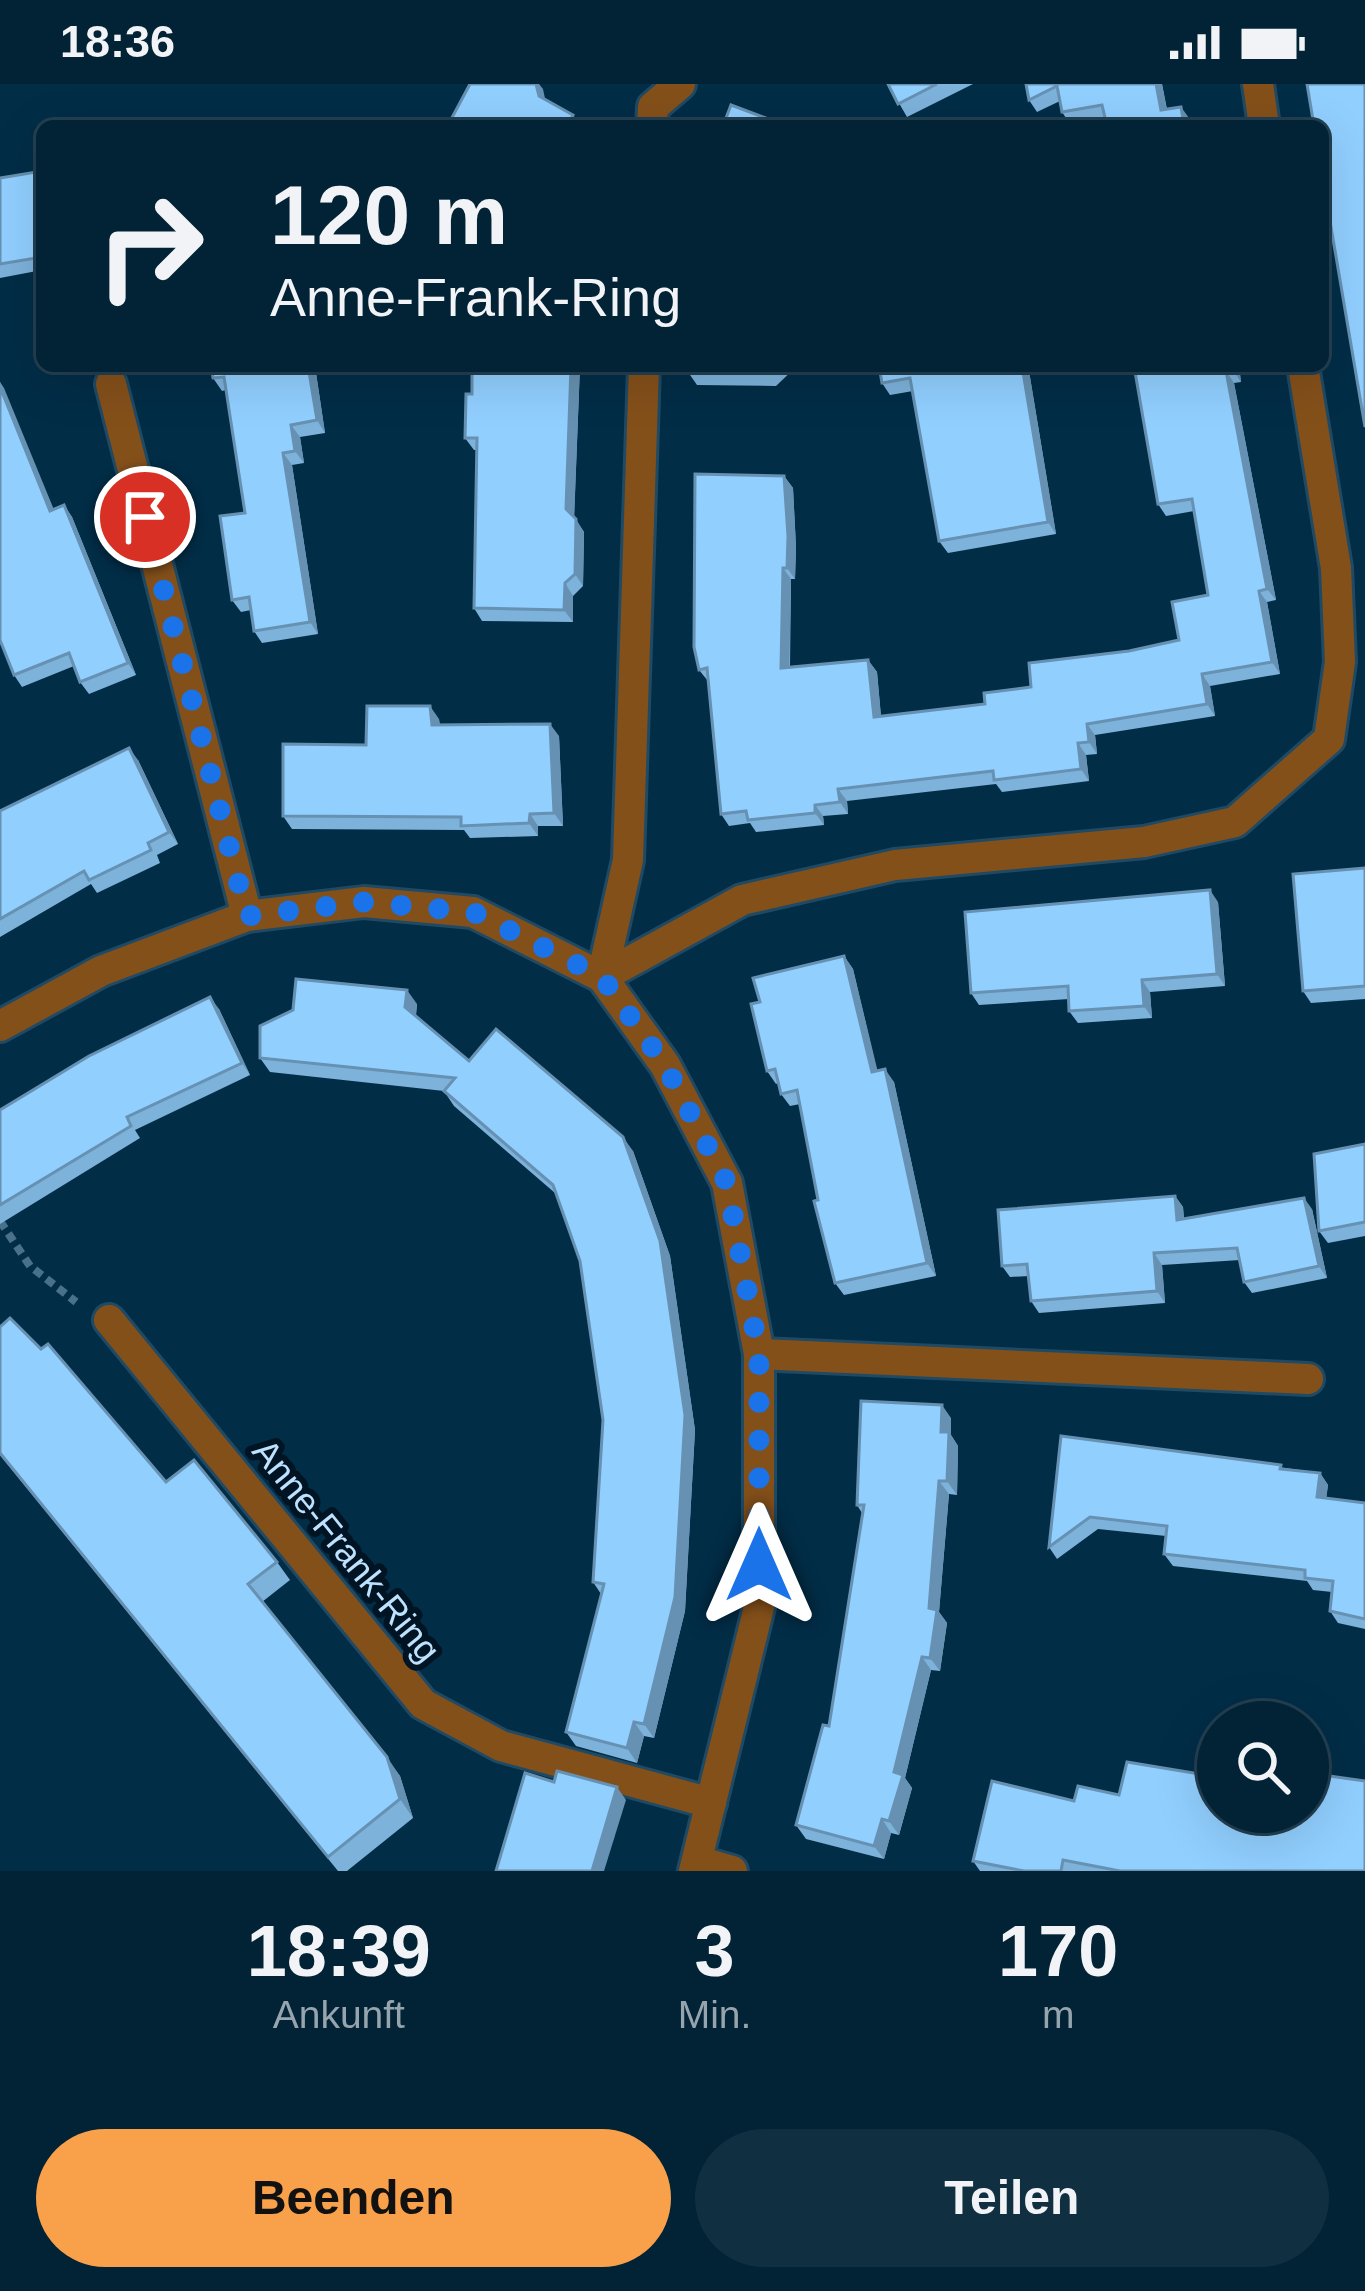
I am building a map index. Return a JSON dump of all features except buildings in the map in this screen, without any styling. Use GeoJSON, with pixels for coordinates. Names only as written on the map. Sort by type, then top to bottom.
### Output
{"type":"FeatureCollection","features":[{"type":"Feature","properties":{"kind":"street"},"geometry":{"type":"LineString","coordinates":[[652,120],[652,107],[680,84]]}},
{"type":"Feature","properties":{"kind":"street"},"geometry":{"type":"LineString","coordinates":[[1258,84],[1263,120]]}},
{"type":"Feature","properties":{"kind":"street"},"geometry":{"type":"LineString","coordinates":[[602,977],[628,860],[644,372]]}},
{"type":"Feature","properties":{"kind":"street"},"geometry":{"type":"LineString","coordinates":[[602,977],[742,899],[895,866],[1144,842],[1235,822],[1329,739],[1332,720],[1340,662],[1336,568],[1304,372]]}},
{"type":"Feature","properties":{"kind":"street"},"geometry":{"type":"LineString","coordinates":[[111,384],[247,916]]}},
{"type":"Feature","properties":{"kind":"street"},"geometry":{"type":"LineString","coordinates":[[0,1026],[101,971],[247,916],[364,902],[473,912],[602,977],[665,1065],[727,1183],[759,1354],[759,1607],[695,1866],[732,1871]]}},
{"type":"Feature","properties":{"kind":"street","name":"Anne-Frank-Ring"},"geometry":{"type":"LineString","coordinates":[[109,1320],[423,1704],[501,1746],[711,1804]]}},
{"type":"Feature","properties":{"kind":"street"},"geometry":{"type":"LineString","coordinates":[[759,1354],[1308,1379]]}},
{"type":"Feature","properties":{"kind":"path"},"geometry":{"type":"LineString","coordinates":[[0,1221],[30,1267],[61,1293],[109,1320]]}},
{"type":"Feature","properties":{"kind":"route"},"geometry":{"type":"LineString","coordinates":[[145,517],[247,916],[364,902],[473,912],[602,977],[665,1065],[727,1183],[759,1354],[759,1565]]}}]}
